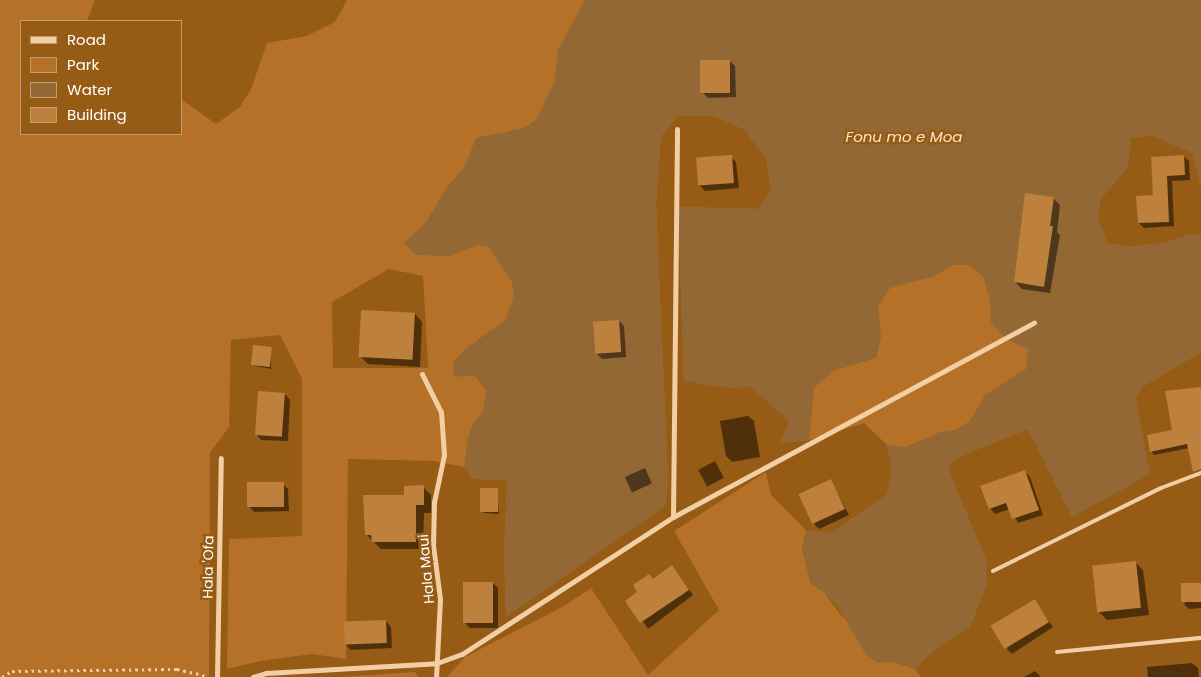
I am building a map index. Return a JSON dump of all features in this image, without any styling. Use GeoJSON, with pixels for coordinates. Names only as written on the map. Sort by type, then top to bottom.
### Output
{"type":"FeatureCollection","features":[{"type":"Feature","properties":{"kind":"street"},"geometry":{"type":"LineString","coordinates":[[673,517],[677,129]]}},
{"type":"Feature","properties":{"kind":"street"},"geometry":{"type":"LineString","coordinates":[[253,677],[266,673],[437,663],[462,654],[673,517],[1034,323]]}},
{"type":"Feature","properties":{"kind":"street","name":"Hala Maui"},"geometry":{"type":"LineString","coordinates":[[422,374],[441,412],[444,455],[434,502],[433,545],[440,599],[436,677]]}},
{"type":"Feature","properties":{"kind":"street","name":"Hala 'Ofa"},"geometry":{"type":"LineString","coordinates":[[217,677],[221,458]]}},
{"type":"Feature","properties":{"kind":"lane"},"geometry":{"type":"LineString","coordinates":[[993,571],[1161,488],[1201,473]]}},
{"type":"Feature","properties":{"kind":"lane"},"geometry":{"type":"LineString","coordinates":[[1057,652],[1201,638]]}},
{"type":"Feature","properties":{"kind":"path"},"geometry":{"type":"LineString","coordinates":[[2,677],[12,671],[177,669],[201,672],[206,677]]}},
{"type":"Feature","properties":{"kind":"green space"},"geometry":{"type":"Polygon","coordinates":[[[0,0],[95,0],[87,20],[20,20],[20,135],[182,135],[182,100],[216,124],[240,107],[251,89],[267,43],[307,36],[335,22],[347,0],[609,0],[1098,218],[1107,243],[1128,247],[1162,243],[1193,234],[1201,235],[1201,352],[1142,387],[1136,398],[1055,481],[1028,429],[970,452],[947,465],[971,526],[887,494],[892,468],[886,444],[864,423],[809,440],[781,443],[789,421],[777,408],[786,382],[684,381],[678,207],[758,209],[771,191],[766,159],[745,130],[715,116],[677,116],[661,136],[656,205],[668,480],[665,506],[506,617],[504,552],[507,480],[472,479],[464,467],[434,461],[348,459],[346,659],[312,654],[260,661],[227,669],[229,539],[302,536],[302,379],[280,335],[231,340],[229,427],[210,453],[209,677],[0,677],[0,0]],[[389,269],[332,302],[333,368],[428,368],[423,276],[389,269]]]}},
{"type":"Feature","properties":{"kind":"green space"},"geometry":{"type":"Polygon","coordinates":[[[766,472],[771,495],[806,530],[802,549],[811,584],[824,592],[842,617],[987,585],[893,662],[915,669],[921,677],[447,677],[465,657],[564,606],[591,588],[648,675],[719,610],[674,531],[766,472]]]}},
{"type":"Feature","properties":{"kind":"green space"},"geometry":{"type":"Polygon","coordinates":[[[415,672],[418,677],[341,677],[415,672]]]}},
{"type":"Feature","properties":{"kind":"water","name":"Fonu mo e Moa"},"geometry":{"type":"Polygon","coordinates":[[[585,0],[1201,0],[1201,189],[1192,153],[1150,135],[1131,139],[1128,167],[1101,199],[1098,218],[1107,243],[1128,247],[1162,243],[1193,234],[1201,235],[1201,352],[1142,387],[1136,398],[1150,474],[1072,517],[1028,429],[970,452],[947,465],[987,562],[987,585],[970,627],[936,649],[915,669],[893,662],[877,663],[865,653],[838,607],[824,592],[811,584],[802,549],[806,530],[831,533],[887,494],[892,468],[886,444],[905,447],[940,432],[955,430],[970,421],[985,395],[1026,369],[1028,349],[1006,339],[991,323],[990,301],[983,276],[969,265],[953,265],[935,276],[890,288],[878,307],[881,337],[876,358],[833,371],[814,388],[809,440],[781,443],[789,421],[751,387],[728,388],[684,381],[678,207],[758,209],[771,191],[766,159],[745,130],[715,116],[677,116],[661,136],[656,205],[668,480],[665,506],[506,617],[504,552],[507,480],[472,479],[464,467],[468,438],[473,423],[483,411],[487,391],[474,375],[454,377],[453,363],[464,350],[506,319],[514,295],[512,282],[489,247],[478,245],[449,256],[416,255],[404,243],[426,222],[447,187],[464,168],[476,138],[524,128],[536,120],[554,83],[558,50],[585,0]]]}},
{"type":"Feature","properties":{"kind":"building"},"geometry":{"type":"Polygon","coordinates":[[[700,60],[730,60],[730,93],[700,93],[700,60]]]}},
{"type":"Feature","properties":{"kind":"building"},"geometry":{"type":"Polygon","coordinates":[[[732,155],[734,183],[698,185],[696,158],[732,155]]]}},
{"type":"Feature","properties":{"kind":"building"},"geometry":{"type":"Polygon","coordinates":[[[1184,155],[1185,175],[1167,176],[1169,222],[1138,223],[1136,196],[1153,195],[1151,157],[1184,155]]]}},
{"type":"Feature","properties":{"kind":"building"},"geometry":{"type":"Polygon","coordinates":[[[1025,193],[1054,197],[1050,226],[1053,226],[1044,287],[1014,282],[1025,193]]]}},
{"type":"Feature","properties":{"kind":"building"},"geometry":{"type":"Polygon","coordinates":[[[361,310],[415,313],[412,360],[359,357],[361,310]]]}},
{"type":"Feature","properties":{"kind":"building"},"geometry":{"type":"Polygon","coordinates":[[[619,320],[621,352],[595,354],[593,322],[619,320]]]}},
{"type":"Feature","properties":{"kind":"building"},"geometry":{"type":"Polygon","coordinates":[[[253,345],[272,347],[270,367],[251,365],[253,345]]]}},
{"type":"Feature","properties":{"kind":"building"},"geometry":{"type":"Polygon","coordinates":[[[1201,387],[1201,469],[1193,472],[1187,444],[1150,452],[1147,435],[1172,430],[1165,391],[1201,387]]]}},
{"type":"Feature","properties":{"kind":"building"},"geometry":{"type":"Polygon","coordinates":[[[258,391],[285,393],[282,437],[255,435],[258,391]]]}},
{"type":"Feature","properties":{"kind":"building"},"geometry":{"type":"Polygon","coordinates":[[[1025,470],[1039,510],[1012,519],[1006,503],[989,509],[980,486],[1025,470]]]}},
{"type":"Feature","properties":{"kind":"building"},"geometry":{"type":"Polygon","coordinates":[[[831,479],[845,509],[812,524],[798,494],[831,479]]]}},
{"type":"Feature","properties":{"kind":"building"},"geometry":{"type":"Polygon","coordinates":[[[247,482],[284,482],[284,507],[247,507],[247,482]]]}},
{"type":"Feature","properties":{"kind":"building"},"geometry":{"type":"Polygon","coordinates":[[[424,485],[424,505],[416,505],[416,542],[372,542],[371,535],[365,535],[363,495],[404,495],[404,486],[424,485]]]}},
{"type":"Feature","properties":{"kind":"building"},"geometry":{"type":"Polygon","coordinates":[[[480,488],[498,488],[498,512],[480,512],[480,488]]]}},
{"type":"Feature","properties":{"kind":"building"},"geometry":{"type":"Polygon","coordinates":[[[1136,561],[1141,608],[1097,612],[1092,566],[1136,561]]]}},
{"type":"Feature","properties":{"kind":"building"},"geometry":{"type":"Polygon","coordinates":[[[672,565],[689,590],[640,623],[625,601],[637,592],[633,585],[649,574],[653,579],[672,565]]]}},
{"type":"Feature","properties":{"kind":"building"},"geometry":{"type":"Polygon","coordinates":[[[463,582],[493,582],[493,623],[463,623],[463,582]]]}},
{"type":"Feature","properties":{"kind":"building"},"geometry":{"type":"Polygon","coordinates":[[[1181,583],[1201,583],[1201,602],[1181,602],[1181,583]]]}},
{"type":"Feature","properties":{"kind":"building"},"geometry":{"type":"Polygon","coordinates":[[[1035,599],[1049,622],[1004,649],[990,626],[1035,599]]]}},
{"type":"Feature","properties":{"kind":"building"},"geometry":{"type":"Polygon","coordinates":[[[386,620],[387,643],[345,644],[344,621],[386,620]]]}}]}
